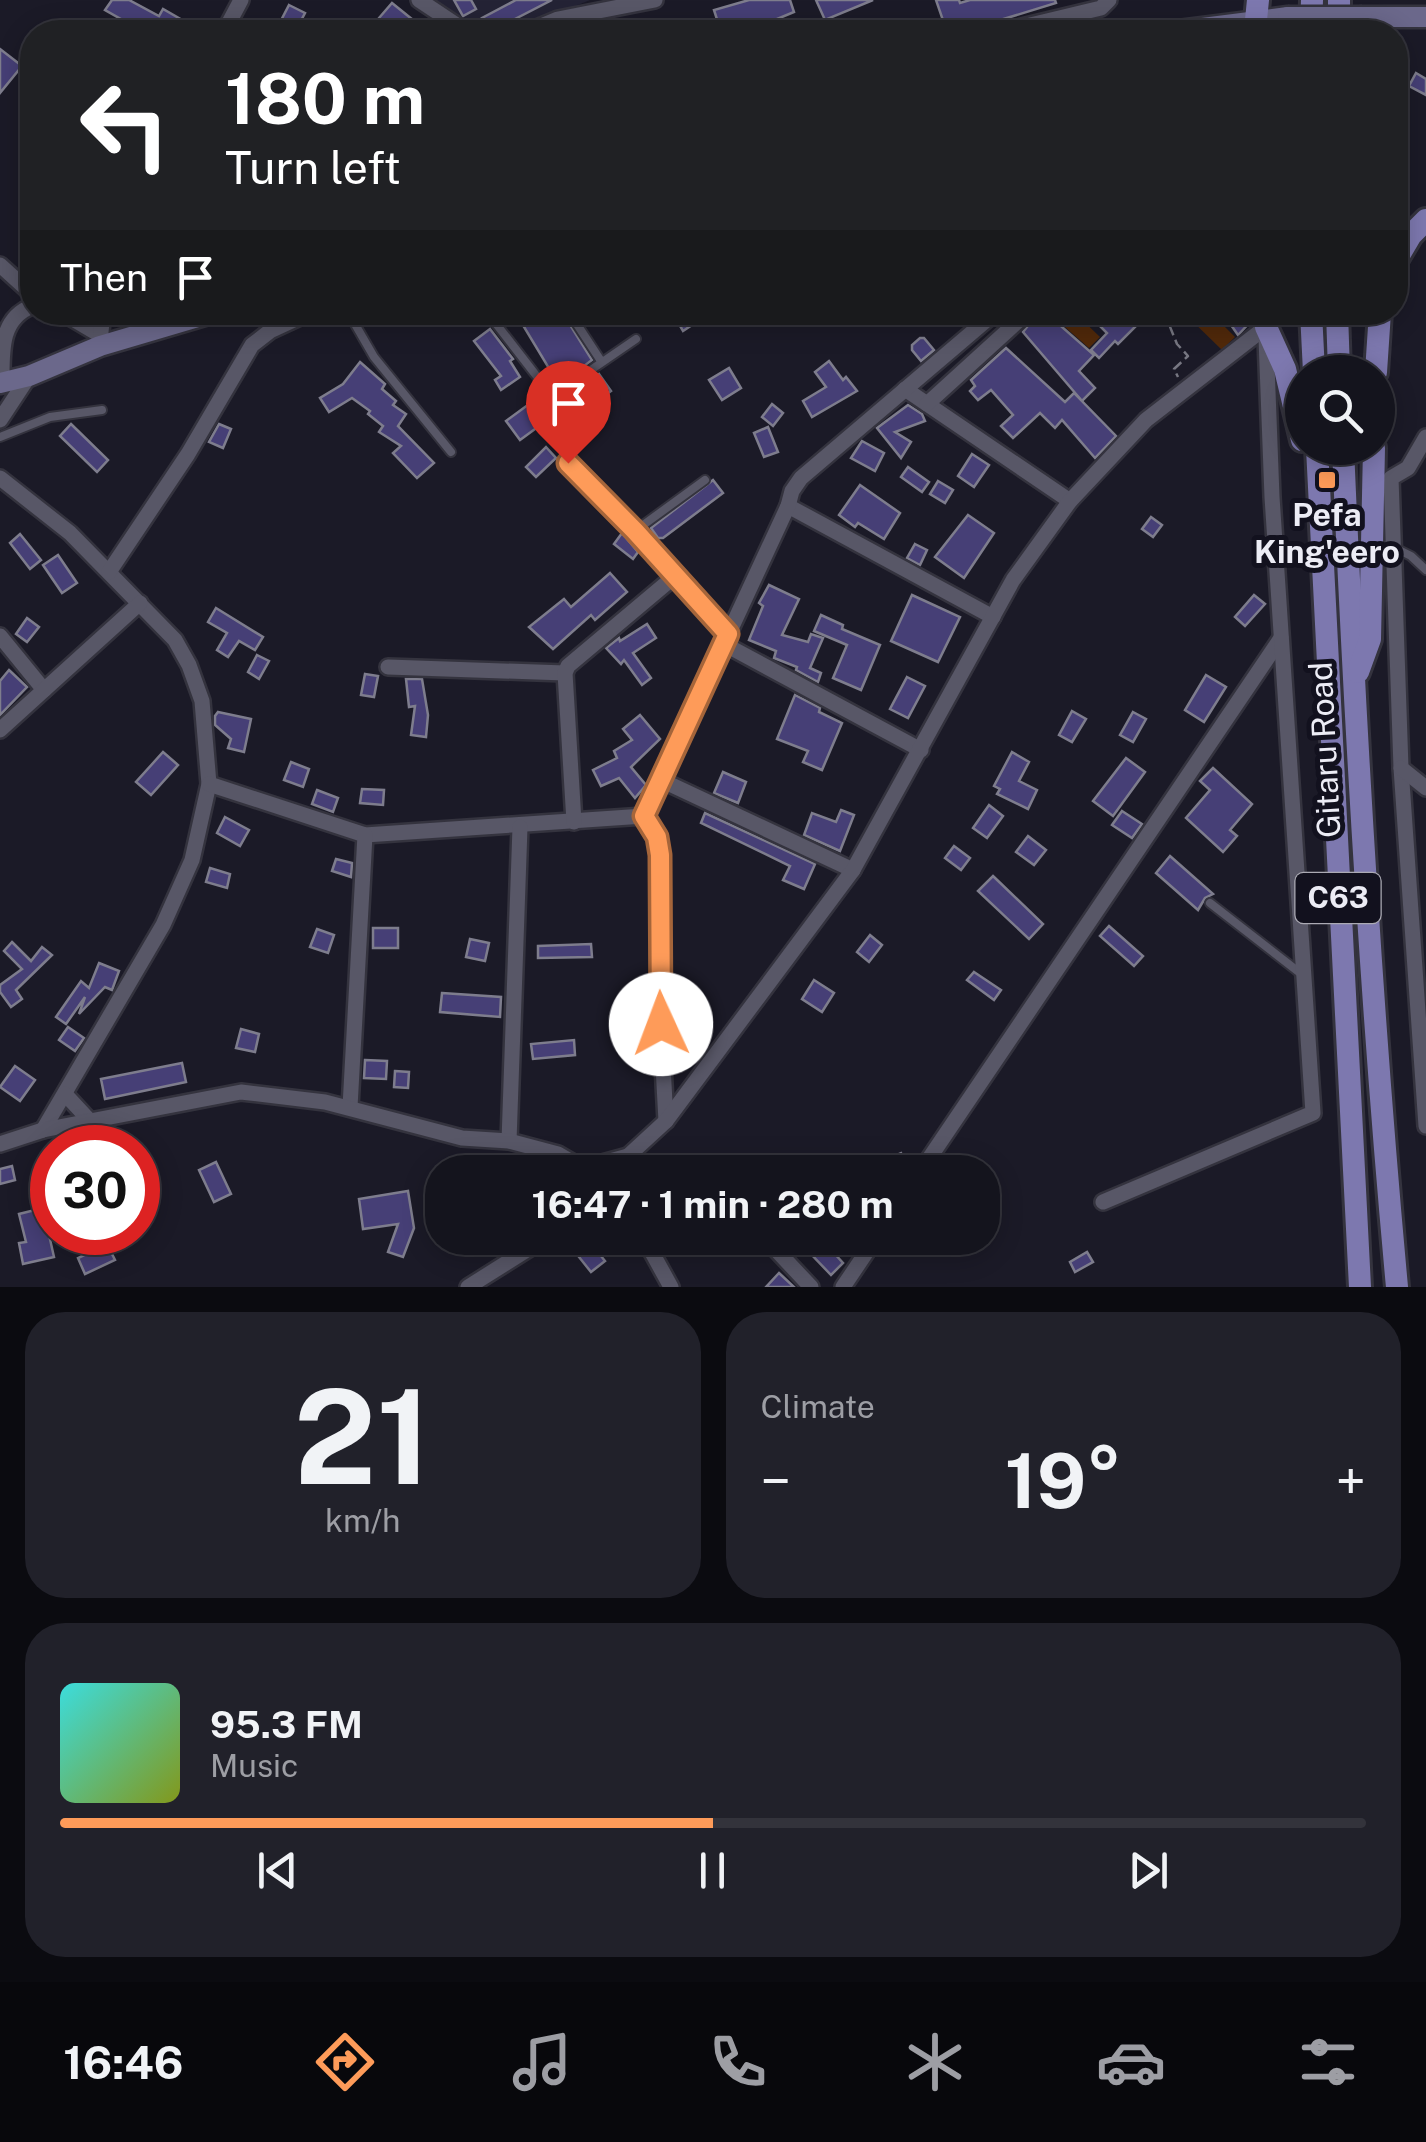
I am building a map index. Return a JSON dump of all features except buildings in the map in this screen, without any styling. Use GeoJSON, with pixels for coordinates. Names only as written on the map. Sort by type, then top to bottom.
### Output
{"type":"FeatureCollection","features":[{"type":"Feature","properties":{"kind":"main road"},"geometry":{"type":"LineString","coordinates":[[1257,18],[1426,17]]}},
{"type":"Feature","properties":{"kind":"main road"},"geometry":{"type":"LineString","coordinates":[[1408,241],[1426,220]]}},
{"type":"Feature","properties":{"kind":"main road"},"geometry":{"type":"LineString","coordinates":[[1,383],[29,376],[100,340],[162,325]]}},
{"type":"Feature","properties":{"kind":"main road"},"geometry":{"type":"LineString","coordinates":[[1268,325],[1285,369]]}},
{"type":"Feature","properties":{"kind":"main road"},"geometry":{"type":"LineString","coordinates":[[1312,325],[1313,355]]}},
{"type":"Feature","properties":{"kind":"main road"},"geometry":{"type":"LineString","coordinates":[[1337,325],[1338,355]]}},
{"type":"Feature","properties":{"kind":"main road"},"geometry":{"type":"LineString","coordinates":[[1377,355],[1379,325]]}},
{"type":"Feature","properties":{"kind":"main road"},"geometry":{"type":"LineString","coordinates":[[1308,465],[1319,508]]}},
{"type":"Feature","properties":{"kind":"main road","name":"Gitaru Road"},"geometry":{"type":"LineString","coordinates":[[1317,465],[1360,1287]]}},
{"type":"Feature","properties":{"kind":"main road","name":"Gitaru Road"},"geometry":{"type":"LineString","coordinates":[[1344,465],[1376,1049],[1397,1287]]}},
{"type":"Feature","properties":{"kind":"main road"},"geometry":{"type":"LineString","coordinates":[[1354,685],[1370,638],[1374,465]]}},
{"type":"Feature","properties":{"kind":"street"},"geometry":{"type":"LineString","coordinates":[[419,0],[449,20]]}},
{"type":"Feature","properties":{"kind":"street"},"geometry":{"type":"LineString","coordinates":[[554,20],[655,0]]}},
{"type":"Feature","properties":{"kind":"street"},"geometry":{"type":"LineString","coordinates":[[1051,20],[1101,8],[1109,0]]}},
{"type":"Feature","properties":{"kind":"street"},"geometry":{"type":"LineString","coordinates":[[0,265],[20,283]]}},
{"type":"Feature","properties":{"kind":"street"},"geometry":{"type":"LineString","coordinates":[[1,383],[4,329],[20,313]]}},
{"type":"Feature","properties":{"kind":"street"},"geometry":{"type":"LineString","coordinates":[[79,325],[100,340],[102,325]]}},
{"type":"Feature","properties":{"kind":"street"},"geometry":{"type":"LineString","coordinates":[[109,572],[188,454],[252,346],[283,325]]}},
{"type":"Feature","properties":{"kind":"street"},"geometry":{"type":"LineString","coordinates":[[644,816],[800,478],[981,325]]}},
{"type":"Feature","properties":{"kind":"street"},"geometry":{"type":"LineString","coordinates":[[927,404],[1014,325]]}},
{"type":"Feature","properties":{"kind":"street"},"geometry":{"type":"LineString","coordinates":[[638,1155],[853,870],[1014,580],[1070,501],[1146,420],[1260,325]]}},
{"type":"Feature","properties":{"kind":"street"},"geometry":{"type":"LineString","coordinates":[[1103,1202],[1313,1113],[1266,325]]}},
{"type":"Feature","properties":{"kind":"street"},"geometry":{"type":"LineString","coordinates":[[0,420],[29,376]]}},
{"type":"Feature","properties":{"kind":"street"},"geometry":{"type":"LineString","coordinates":[[905,389],[1070,501]]}},
{"type":"Feature","properties":{"kind":"street"},"geometry":{"type":"LineString","coordinates":[[1426,437],[1408,468],[1391,478],[1400,768],[1418,894],[1426,1126]]}},
{"type":"Feature","properties":{"kind":"street"},"geometry":{"type":"LineString","coordinates":[[568,463],[635,531],[726,639],[921,750]]}},
{"type":"Feature","properties":{"kind":"street"},"geometry":{"type":"LineString","coordinates":[[0,478],[70,533],[175,640],[202,700],[209,784],[192,860],[163,925],[47,1125]]}},
{"type":"Feature","properties":{"kind":"street"},"geometry":{"type":"LineString","coordinates":[[788,506],[993,618]]}},
{"type":"Feature","properties":{"kind":"street"},"geometry":{"type":"LineString","coordinates":[[574,822],[565,673],[568,666],[675,576]]}},
{"type":"Feature","properties":{"kind":"street"},"geometry":{"type":"LineString","coordinates":[[0,730],[140,603]]}},
{"type":"Feature","properties":{"kind":"street"},"geometry":{"type":"LineString","coordinates":[[0,636],[44,690]]}},
{"type":"Feature","properties":{"kind":"street"},"geometry":{"type":"LineString","coordinates":[[932,1155],[1282,638]]}},
{"type":"Feature","properties":{"kind":"street"},"geometry":{"type":"LineString","coordinates":[[388,667],[565,673]]}},
{"type":"Feature","properties":{"kind":"street"},"geometry":{"type":"LineString","coordinates":[[1400,768],[1426,788]]}},
{"type":"Feature","properties":{"kind":"street"},"geometry":{"type":"LineString","coordinates":[[661,780],[853,870]]}},
{"type":"Feature","properties":{"kind":"street"},"geometry":{"type":"LineString","coordinates":[[209,784],[366,835],[644,816]]}},
{"type":"Feature","properties":{"kind":"street"},"geometry":{"type":"LineString","coordinates":[[644,816],[657,837],[660,855],[659,991],[666,1122]]}},
{"type":"Feature","properties":{"kind":"street"},"geometry":{"type":"LineString","coordinates":[[508,1142],[520,827]]}},
{"type":"Feature","properties":{"kind":"street"},"geometry":{"type":"LineString","coordinates":[[350,1107],[366,835]]}},
{"type":"Feature","properties":{"kind":"street"},"geometry":{"type":"LineString","coordinates":[[67,1125],[241,1092],[276,1094],[350,1107],[462,1138],[508,1142],[560,1155]]}},
{"type":"Feature","properties":{"kind":"street"},"geometry":{"type":"LineString","coordinates":[[65,1094],[90,1120]]}},
{"type":"Feature","properties":{"kind":"street"},"geometry":{"type":"LineString","coordinates":[[0,1144],[30,1134]]}},
{"type":"Feature","properties":{"kind":"street"},"geometry":{"type":"LineString","coordinates":[[468,1287],[519,1255]]}},
{"type":"Feature","properties":{"kind":"street"},"geometry":{"type":"LineString","coordinates":[[653,1255],[671,1287]]}},
{"type":"Feature","properties":{"kind":"street"},"geometry":{"type":"LineString","coordinates":[[781,1255],[810,1287]]}},
{"type":"Feature","properties":{"kind":"street"},"geometry":{"type":"LineString","coordinates":[[843,1287],[865,1255]]}},
{"type":"Feature","properties":{"kind":"lane"},"geometry":{"type":"LineString","coordinates":[[356,325],[374,356],[452,452]]}},
{"type":"Feature","properties":{"kind":"lane"},"geometry":{"type":"LineString","coordinates":[[496,325],[542,383]]}},
{"type":"Feature","properties":{"kind":"lane"},"geometry":{"type":"LineString","coordinates":[[578,325],[602,361]]}},
{"type":"Feature","properties":{"kind":"lane"},"geometry":{"type":"LineString","coordinates":[[566,387],[636,338]]}},
{"type":"Feature","properties":{"kind":"lane"},"geometry":{"type":"LineString","coordinates":[[0,436],[50,417],[102,410]]}},
{"type":"Feature","properties":{"kind":"lane"},"geometry":{"type":"LineString","coordinates":[[635,531],[705,480]]}},
{"type":"Feature","properties":{"kind":"lane"},"geometry":{"type":"LineString","coordinates":[[1395,548],[1426,570]]}},
{"type":"Feature","properties":{"kind":"lane"},"geometry":{"type":"LineString","coordinates":[[1210,903],[1304,976]]}},
{"type":"Feature","properties":{"kind":"path"},"geometry":{"type":"LineString","coordinates":[[1169,325],[1177,344],[1188,356],[1174,369],[1180,379]]}},
{"type":"Feature","properties":{"kind":"shaded area"},"geometry":{"type":"Polygon","coordinates":[[[434,0],[590,0],[541,20],[463,20],[434,0]]]}},
{"type":"Feature","properties":{"kind":"shaded area"},"geometry":{"type":"Polygon","coordinates":[[[1063,325],[1088,325],[1100,337],[1089,348],[1063,325]]]}},
{"type":"Feature","properties":{"kind":"shaded area"},"geometry":{"type":"Polygon","coordinates":[[[1196,325],[1223,325],[1235,337],[1222,350],[1196,325]]]}},
{"type":"Feature","properties":{"kind":"place","name":"Pefa King'eero"},"geometry":{"type":"Point","coordinates":[1327,480]}},
{"type":"Feature","properties":{"kind":"route"},"geometry":{"type":"LineString","coordinates":[[568,463],[728,634],[644,816],[657,837],[660,855],[661,1024]]}}]}
